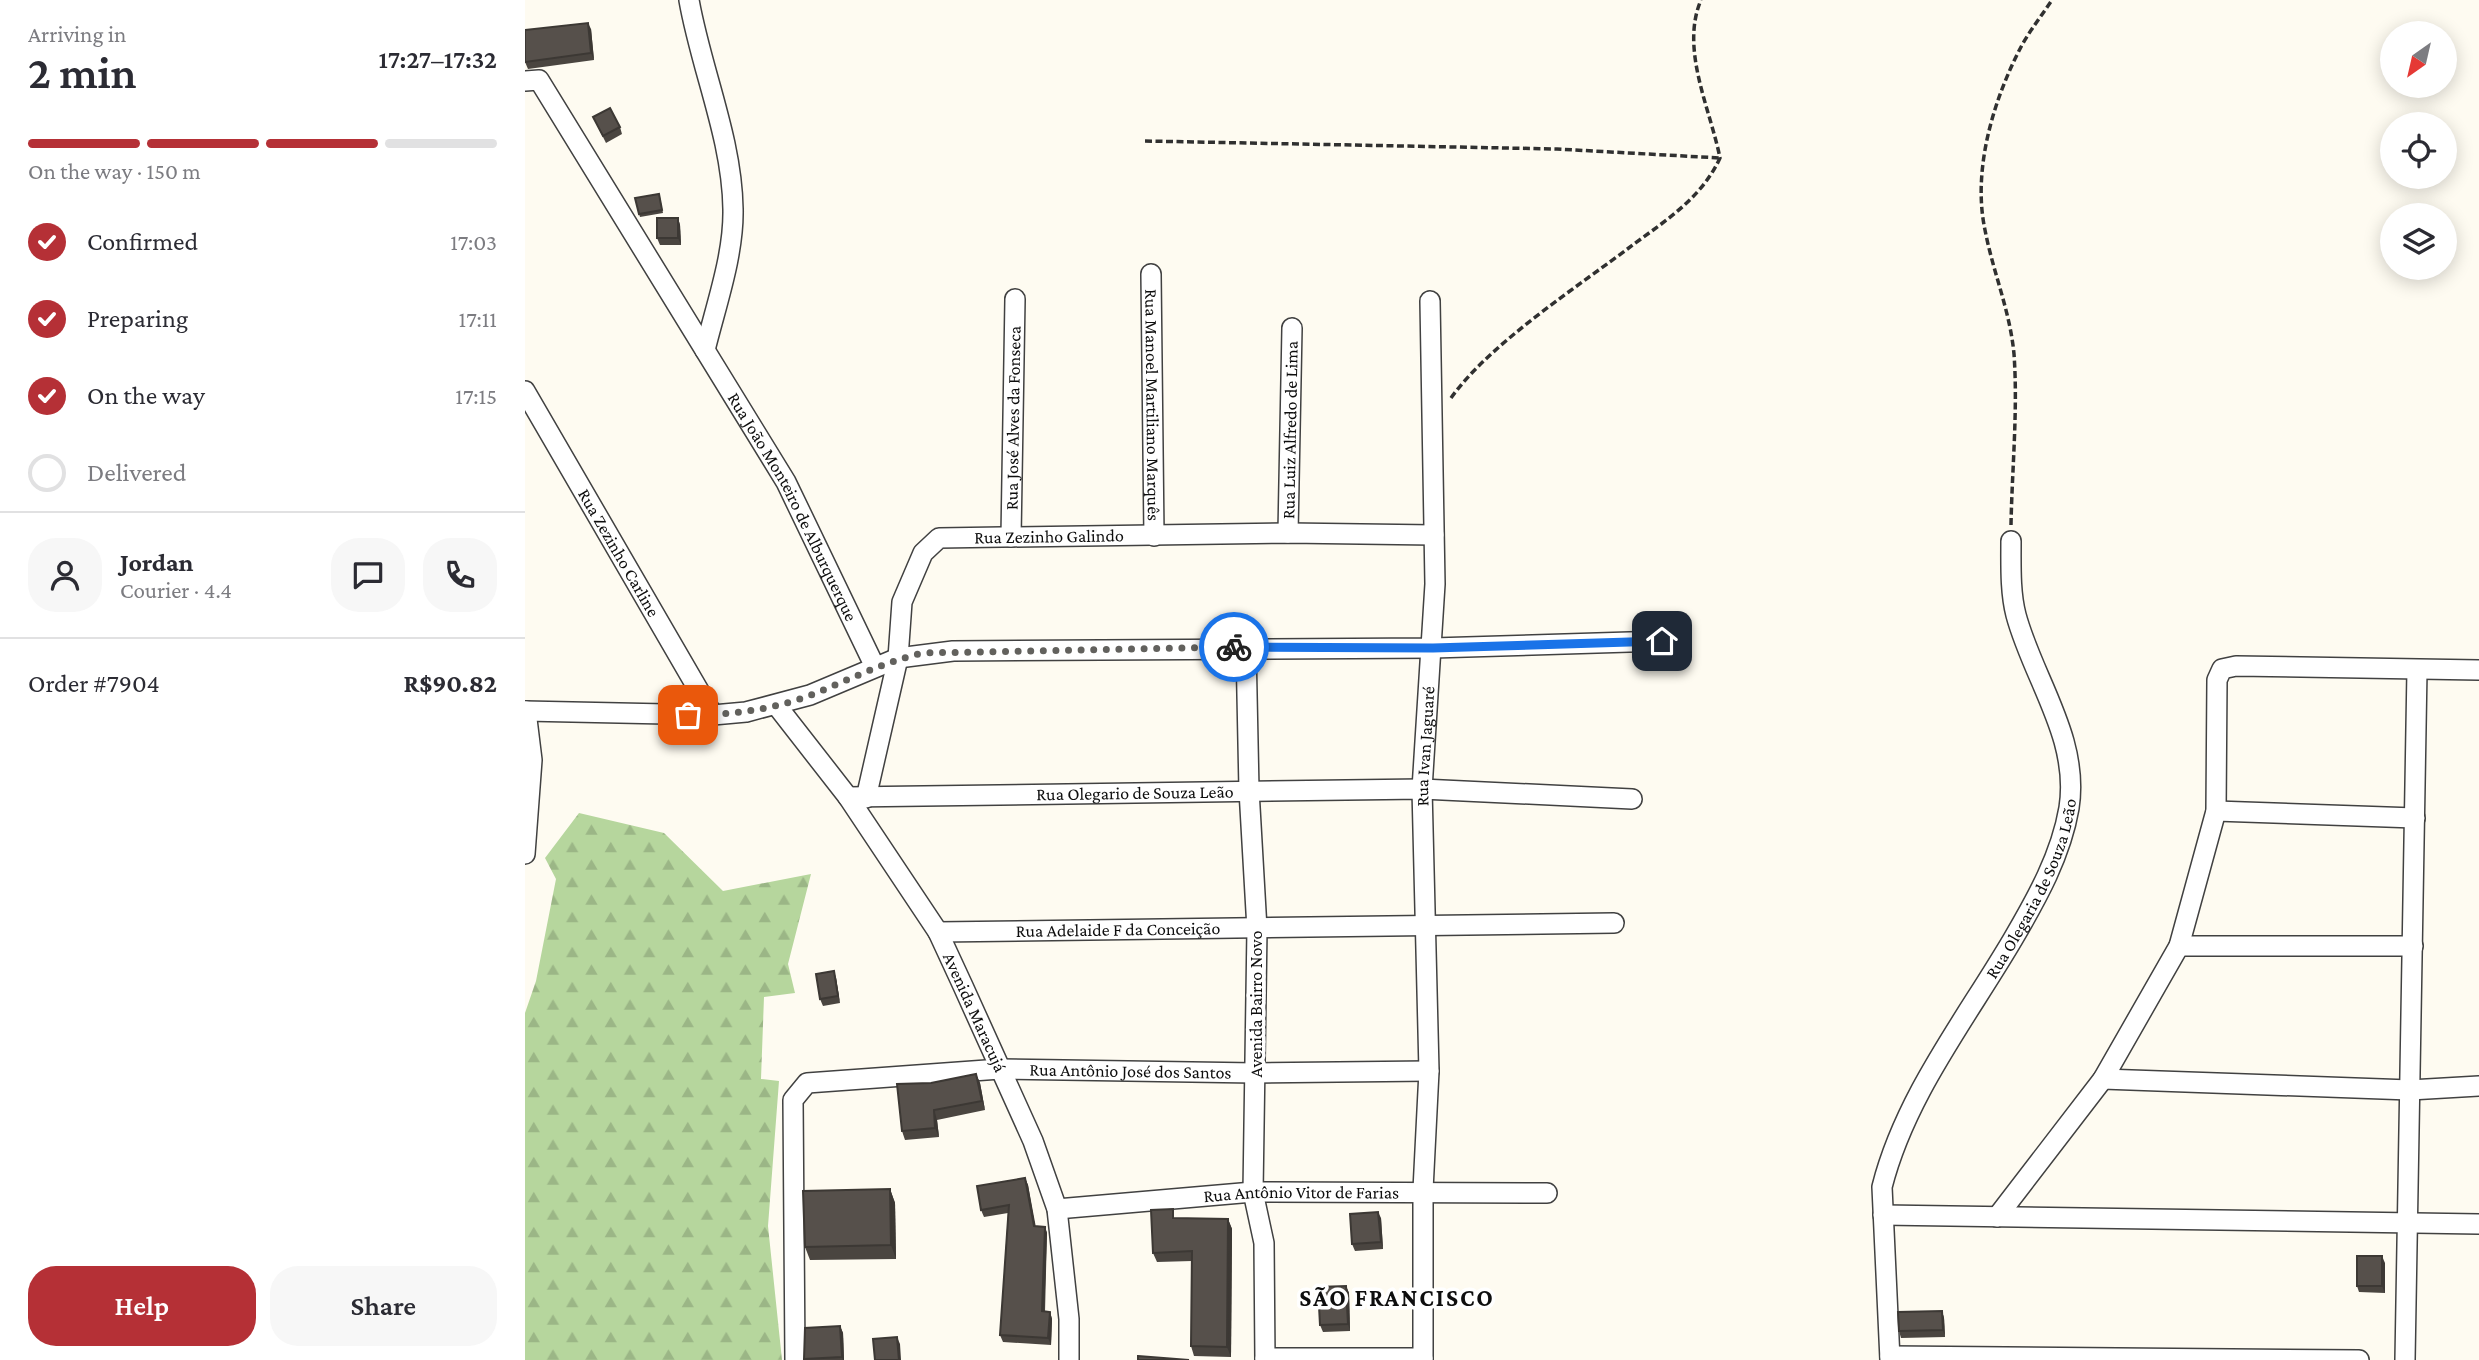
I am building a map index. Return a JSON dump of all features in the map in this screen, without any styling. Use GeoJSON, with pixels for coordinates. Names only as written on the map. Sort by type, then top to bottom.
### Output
{"type":"FeatureCollection","features":[{"type":"Feature","properties":{"kind":"street"},"geometry":{"type":"LineString","coordinates":[[689,0],[729,171],[733,208],[727,256],[705,350]]}},
{"type":"Feature","properties":{"kind":"street","name":"Rua João Monteiro de Alburquerque"},"geometry":{"type":"LineString","coordinates":[[532,81],[705,350],[786,482],[875,667]]}},
{"type":"Feature","properties":{"kind":"street","name":"Rua Manoel Martiliano Marquês"},"geometry":{"type":"LineString","coordinates":[[1151,274],[1154,536]]}},
{"type":"Feature","properties":{"kind":"street","name":"Rua José Alves da Fonseca"},"geometry":{"type":"LineString","coordinates":[[1011,537],[1015,299]]}},
{"type":"Feature","properties":{"kind":"street","name":"Rua Ivan Jaguaré"},"geometry":{"type":"LineString","coordinates":[[1423,1359],[1423,1190],[1429,1070],[1422,789],[1433,648],[1434,535],[1430,301]]}},
{"type":"Feature","properties":{"kind":"street","name":"Rua Luiz Alfredo de Lima"},"geometry":{"type":"LineString","coordinates":[[1288,533],[1292,328]]}},
{"type":"Feature","properties":{"kind":"street","name":"Rua Zezinho Carline"},"geometry":{"type":"LineString","coordinates":[[525,391],[713,715]]}},
{"type":"Feature","properties":{"kind":"street","name":"Rua Zezinho Galindo"},"geometry":{"type":"LineString","coordinates":[[857,797],[898,659],[902,602],[923,553],[931,543],[950,535],[1434,535]]}},
{"type":"Feature","properties":{"kind":"street","name":"Rua Olegaria de Souza Leão"},"geometry":{"type":"LineString","coordinates":[[1890,1358],[1882,1187],[1895,1143],[1923,1085],[2037,900],[2057,852],[2069,806],[2065,740],[2032,664],[2015,613],[2011,541]]}},
{"type":"Feature","properties":{"kind":"street"},"geometry":{"type":"LineString","coordinates":[[525,855],[532,760],[526,711],[713,715],[777,706],[898,659],[953,651],[1246,647],[1433,648],[1662,641]]}},
{"type":"Feature","properties":{"kind":"street","name":"Avenida Bairro Novo"},"geometry":{"type":"LineString","coordinates":[[1246,647],[1249,790],[1257,929],[1253,1192],[1264,1243],[1265,1359]]}},
{"type":"Feature","properties":{"kind":"street"},"geometry":{"type":"LineString","coordinates":[[1997,1217],[2103,1079],[2179,946],[2216,811],[2217,680],[2222,670],[2235,666],[2479,670]]}},
{"type":"Feature","properties":{"kind":"street"},"geometry":{"type":"LineString","coordinates":[[2405,1360],[2417,670]]}},
{"type":"Feature","properties":{"kind":"street","name":"Avenida Maracujá"},"geometry":{"type":"LineString","coordinates":[[777,706],[857,797],[938,932],[1033,1141],[1058,1209],[1069,1319],[1069,1360]]}},
{"type":"Feature","properties":{"kind":"street","name":"Rua Olegario de Souza Leão"},"geometry":{"type":"LineString","coordinates":[[857,797],[1422,789],[1632,799]]}},
{"type":"Feature","properties":{"kind":"street"},"geometry":{"type":"LineString","coordinates":[[2216,811],[2415,818]]}},
{"type":"Feature","properties":{"kind":"street","name":"Rua Adelaide F da Conceição"},"geometry":{"type":"LineString","coordinates":[[938,932],[1614,923]]}},
{"type":"Feature","properties":{"kind":"street"},"geometry":{"type":"LineString","coordinates":[[2179,946],[2413,946]]}},
{"type":"Feature","properties":{"kind":"street","name":"Rua Antônio José dos Santos"},"geometry":{"type":"LineString","coordinates":[[795,1360],[792,1183],[796,1093],[807,1083],[1000,1069],[1255,1073],[1429,1070]]}},
{"type":"Feature","properties":{"kind":"street"},"geometry":{"type":"LineString","coordinates":[[2103,1079],[2410,1090],[2479,1086]]}},
{"type":"Feature","properties":{"kind":"street","name":"Rua Antônio Vitor de Farias"},"geometry":{"type":"LineString","coordinates":[[1058,1209],[1253,1192],[1423,1190],[1547,1193]]}},
{"type":"Feature","properties":{"kind":"street"},"geometry":{"type":"LineString","coordinates":[[1883,1215],[2479,1224]]}},
{"type":"Feature","properties":{"kind":"street"},"geometry":{"type":"LineString","coordinates":[[1890,1358],[2358,1360]]}},
{"type":"Feature","properties":{"kind":"street"},"geometry":{"type":"LineString","coordinates":[[1265,1359],[1423,1359]]}},
{"type":"Feature","properties":{"kind":"path"},"geometry":{"type":"LineString","coordinates":[[1447,404],[1493,354],[1681,209],[1703,187],[1720,158],[1696,59],[1694,25],[1701,0]]}},
{"type":"Feature","properties":{"kind":"path"},"geometry":{"type":"LineString","coordinates":[[2011,541],[2014,356],[2008,314],[1984,229],[1982,195],[1988,135],[2003,88],[2023,44],[2052,0]]}},
{"type":"Feature","properties":{"kind":"path"},"geometry":{"type":"LineString","coordinates":[[1145,141],[1557,149],[1720,158]]}},
{"type":"Feature","properties":{"kind":"green space"},"geometry":{"type":"Polygon","coordinates":[[[579,813],[664,833],[723,891],[811,874],[788,964],[795,993],[764,997],[761,1079],[779,1081],[768,1226],[782,1360],[525,1360],[525,1013],[536,981],[556,879],[545,858],[579,813]]]}},
{"type":"Feature","properties":{"kind":"building"},"geometry":{"type":"Polygon","coordinates":[[[588,23],[591,53],[525,62],[525,30],[588,23]]]}},
{"type":"Feature","properties":{"kind":"building"},"geometry":{"type":"Polygon","coordinates":[[[610,108],[620,127],[603,136],[593,117],[610,108]]]}},
{"type":"Feature","properties":{"kind":"building"},"geometry":{"type":"Polygon","coordinates":[[[659,194],[662,210],[639,214],[635,198],[659,194]]]}},
{"type":"Feature","properties":{"kind":"building"},"geometry":{"type":"Polygon","coordinates":[[[657,218],[678,218],[678,238],[657,238],[657,218]]]}},
{"type":"Feature","properties":{"kind":"building"},"geometry":{"type":"Polygon","coordinates":[[[834,971],[838,996],[820,999],[816,974],[834,971]]]}},
{"type":"Feature","properties":{"kind":"building"},"geometry":{"type":"Polygon","coordinates":[[[976,1074],[982,1101],[934,1110],[935,1128],[902,1131],[897,1084],[931,1083],[976,1074]]]}},
{"type":"Feature","properties":{"kind":"building"},"geometry":{"type":"Polygon","coordinates":[[[1025,1178],[1034,1226],[1045,1227],[1042,1311],[1050,1312],[1048,1338],[1000,1335],[1009,1205],[981,1210],[977,1186],[1025,1178]]]}},
{"type":"Feature","properties":{"kind":"building"},"geometry":{"type":"Polygon","coordinates":[[[890,1189],[891,1245],[805,1247],[803,1191],[890,1189]]]}},
{"type":"Feature","properties":{"kind":"building"},"geometry":{"type":"Polygon","coordinates":[[[1173,1209],[1173,1218],[1228,1219],[1227,1347],[1191,1346],[1192,1251],[1153,1253],[1151,1210],[1173,1209]]]}},
{"type":"Feature","properties":{"kind":"building"},"geometry":{"type":"Polygon","coordinates":[[[1378,1212],[1381,1242],[1352,1244],[1350,1214],[1378,1212]]]}},
{"type":"Feature","properties":{"kind":"building"},"geometry":{"type":"Polygon","coordinates":[[[2357,1256],[2382,1256],[2382,1286],[2357,1286],[2357,1256]]]}},
{"type":"Feature","properties":{"kind":"building"},"geometry":{"type":"Polygon","coordinates":[[[1346,1286],[1348,1324],[1320,1325],[1318,1287],[1346,1286]]]}},
{"type":"Feature","properties":{"kind":"building"},"geometry":{"type":"Polygon","coordinates":[[[1942,1311],[1943,1330],[1899,1331],[1898,1312],[1942,1311]]]}},
{"type":"Feature","properties":{"kind":"building"},"geometry":{"type":"Polygon","coordinates":[[[840,1326],[842,1357],[804,1359],[805,1328],[840,1326]]]}},
{"type":"Feature","properties":{"kind":"building"},"geometry":{"type":"Polygon","coordinates":[[[897,1337],[899,1360],[875,1360],[873,1339],[897,1337]]]}},
{"type":"Feature","properties":{"kind":"building"},"geometry":{"type":"Polygon","coordinates":[[[1138,1356],[1189,1360],[1138,1360],[1138,1356]]]}},
{"type":"Feature","properties":{"kind":"way so far"},"geometry":{"type":"LineString","coordinates":[[688,715],[746,712],[777,706],[875,667],[923,653],[1234,647]]}},
{"type":"Feature","properties":{"kind":"district","name":"SÃO FRANCISCO"},"geometry":{"type":"Point","coordinates":[1397,1298]}},
{"type":"Feature","properties":{"kind":"route"},"geometry":{"type":"LineString","coordinates":[[1234,647],[1433,648],[1662,641]]}}]}
